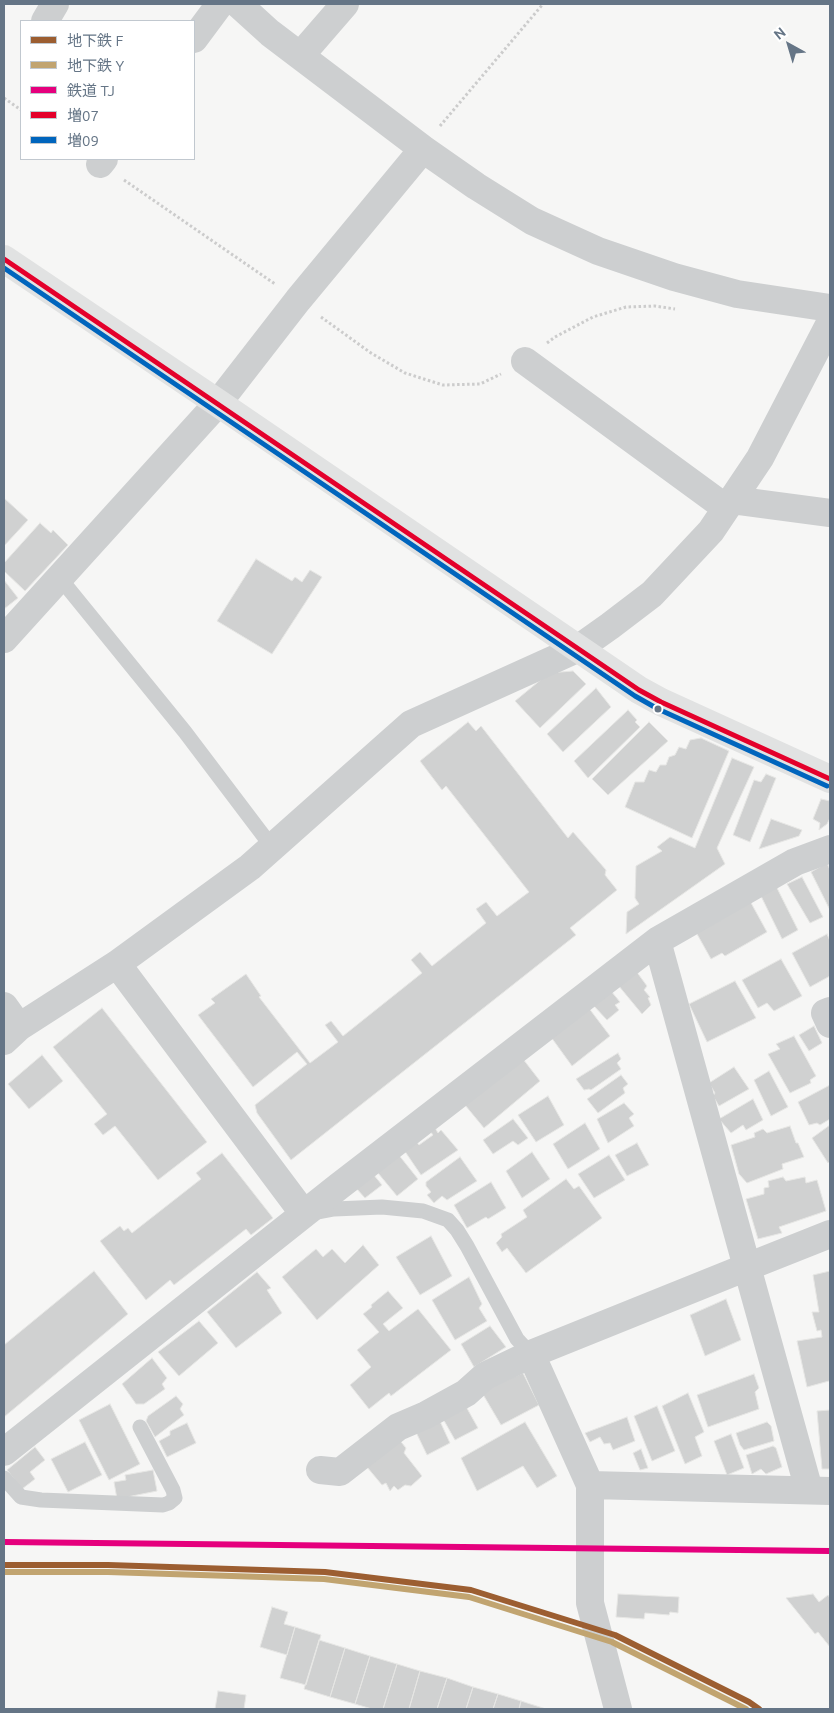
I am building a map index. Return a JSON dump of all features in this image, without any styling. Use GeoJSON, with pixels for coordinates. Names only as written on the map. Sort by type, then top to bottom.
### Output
{"type":"FeatureCollection","features":[{"type":"Feature","properties":{"kind":"street"},"geometry":{"type":"LineString","coordinates":[[46,20],[55,4]]}},
{"type":"Feature","properties":{"kind":"street"},"geometry":{"type":"LineString","coordinates":[[195,38],[220,4]]}},
{"type":"Feature","properties":{"kind":"street"},"geometry":{"type":"LineString","coordinates":[[238,4],[270,33],[300,56],[430,140],[476,186],[532,221],[598,251],[674,277],[737,294],[830,308]]}},
{"type":"Feature","properties":{"kind":"street"},"geometry":{"type":"LineString","coordinates":[[300,56],[345,4]]}},
{"type":"Feature","properties":{"kind":"street"},"geometry":{"type":"LineString","coordinates":[[4,639],[218,403],[298,300],[430,140]]}},
{"type":"Feature","properties":{"kind":"street"},"geometry":{"type":"LineString","coordinates":[[4,259],[619,676],[661,702],[830,779]]}},
{"type":"Feature","properties":{"kind":"street"},"geometry":{"type":"LineString","coordinates":[[9,1024],[117,964],[250,867],[411,724],[579,648],[652,594],[711,531],[760,458],[830,323]]}},
{"type":"Feature","properties":{"kind":"street"},"geometry":{"type":"LineString","coordinates":[[525,361],[729,504],[785,506],[830,513]]}},
{"type":"Feature","properties":{"kind":"street"},"geometry":{"type":"LineString","coordinates":[[4,1452],[304,1214],[657,941],[795,862],[830,849]]}},
{"type":"Feature","properties":{"kind":"street"},"geometry":{"type":"LineString","coordinates":[[590,1490],[819,1490],[747,1268],[657,941]]}},
{"type":"Feature","properties":{"kind":"street"},"geometry":{"type":"LineString","coordinates":[[117,964],[304,1214]]}},
{"type":"Feature","properties":{"kind":"street"},"geometry":{"type":"LineString","coordinates":[[830,1011],[825,1013],[830,1024]]}},
{"type":"Feature","properties":{"kind":"street"},"geometry":{"type":"LineString","coordinates":[[320,1470],[340,1472],[398,1427],[426,1415],[466,1393],[485,1376],[532,1354],[830,1234]]}},
{"type":"Feature","properties":{"kind":"street"},"geometry":{"type":"LineString","coordinates":[[532,1354],[590,1490],[590,1602],[618,1709]]}},
{"type":"Feature","properties":{"kind":"lane"},"geometry":{"type":"LineString","coordinates":[[59,577],[185,732],[272,847]]}},
{"type":"Feature","properties":{"kind":"lane"},"geometry":{"type":"LineString","coordinates":[[304,1214],[334,1209],[382,1207],[423,1210],[448,1220],[467,1246],[517,1338],[532,1354]]}},
{"type":"Feature","properties":{"kind":"lane"},"geometry":{"type":"LineString","coordinates":[[4,1478],[21,1497],[41,1500],[168,1504],[175,1498],[173,1490],[140,1427]]}},
{"type":"Feature","properties":{"kind":"path"},"geometry":{"type":"LineString","coordinates":[[430,140],[543,4]]}},
{"type":"Feature","properties":{"kind":"path"},"geometry":{"type":"LineString","coordinates":[[4,98],[20,109]]}},
{"type":"Feature","properties":{"kind":"path"},"geometry":{"type":"LineString","coordinates":[[102,161],[371,352],[405,373],[443,385],[480,384],[520,365],[555,337],[593,318],[626,307],[655,306],[681,310]]}},
{"type":"Feature","properties":{"kind":"building"},"geometry":{"type":"Polygon","coordinates":[[[4,498],[28,520],[4,546],[4,498]]]}},
{"type":"Feature","properties":{"kind":"building"},"geometry":{"type":"Polygon","coordinates":[[[40,523],[51,533],[53,530],[68,545],[25,591],[4,571],[4,563],[40,523]]]}},
{"type":"Feature","properties":{"kind":"building"},"geometry":{"type":"Polygon","coordinates":[[[256,559],[292,581],[295,577],[302,582],[310,570],[322,577],[272,654],[217,621],[256,559]]]}},
{"type":"Feature","properties":{"kind":"building"},"geometry":{"type":"Polygon","coordinates":[[[4,580],[18,598],[4,609],[4,580]]]}},
{"type":"Feature","properties":{"kind":"building"},"geometry":{"type":"Polygon","coordinates":[[[573,671],[586,684],[540,728],[515,701],[549,673],[573,671]]]}},
{"type":"Feature","properties":{"kind":"building"},"geometry":{"type":"Polygon","coordinates":[[[596,688],[611,707],[563,752],[547,734],[596,688]]]}},
{"type":"Feature","properties":{"kind":"building"},"geometry":{"type":"Polygon","coordinates":[[[628,710],[637,720],[635,722],[640,727],[588,778],[574,761],[628,710]]]}},
{"type":"Feature","properties":{"kind":"building"},"geometry":{"type":"Polygon","coordinates":[[[468,722],[476,731],[481,726],[568,838],[573,832],[606,870],[605,875],[617,890],[570,928],[576,935],[291,1160],[257,1113],[255,1105],[307,1064],[297,1052],[253,1087],[198,1015],[215,1003],[211,999],[246,974],[261,996],[259,997],[310,1063],[338,1042],[325,1025],[331,1021],[343,1036],[422,973],[411,960],[420,952],[432,966],[486,923],[476,909],[486,902],[497,916],[529,892],[446,786],[442,790],[420,761],[468,722]]]}},
{"type":"Feature","properties":{"kind":"building"},"geometry":{"type":"Polygon","coordinates":[[[649,722],[668,741],[608,795],[592,779],[649,722]]]}},
{"type":"Feature","properties":{"kind":"building"},"geometry":{"type":"Polygon","coordinates":[[[701,738],[729,751],[692,838],[625,807],[635,782],[644,782],[649,770],[656,772],[660,765],[666,765],[669,757],[675,755],[679,747],[686,749],[690,740],[701,738]]]}},
{"type":"Feature","properties":{"kind":"building"},"geometry":{"type":"Polygon","coordinates":[[[732,758],[754,767],[717,848],[725,864],[626,934],[627,912],[639,904],[635,898],[636,866],[662,851],[657,847],[670,837],[695,848],[732,758]]]}},
{"type":"Feature","properties":{"kind":"building"},"geometry":{"type":"Polygon","coordinates":[[[766,774],[776,778],[750,842],[733,835],[754,780],[761,782],[766,774]]]}},
{"type":"Feature","properties":{"kind":"building"},"geometry":{"type":"Polygon","coordinates":[[[821,799],[830,801],[830,818],[827,824],[819,830],[820,823],[813,819],[821,799]]]}},
{"type":"Feature","properties":{"kind":"building"},"geometry":{"type":"Polygon","coordinates":[[[771,819],[802,830],[799,836],[759,849],[771,819]]]}},
{"type":"Feature","properties":{"kind":"building"},"geometry":{"type":"Polygon","coordinates":[[[827,863],[830,870],[830,910],[811,872],[827,863]]]}},
{"type":"Feature","properties":{"kind":"building"},"geometry":{"type":"Polygon","coordinates":[[[802,877],[823,917],[810,923],[787,884],[802,877]]]}},
{"type":"Feature","properties":{"kind":"building"},"geometry":{"type":"Polygon","coordinates":[[[776,886],[798,930],[782,939],[760,894],[776,886]]]}},
{"type":"Feature","properties":{"kind":"building"},"geometry":{"type":"Polygon","coordinates":[[[750,901],[767,932],[725,956],[722,953],[711,959],[692,925],[750,901]]]}},
{"type":"Feature","properties":{"kind":"building"},"geometry":{"type":"Polygon","coordinates":[[[827,934],[830,941],[830,976],[810,987],[792,953],[827,934]]]}},
{"type":"Feature","properties":{"kind":"building"},"geometry":{"type":"Polygon","coordinates":[[[781,959],[802,996],[774,1011],[767,1003],[758,1008],[742,980],[781,959]]]}},
{"type":"Feature","properties":{"kind":"building"},"geometry":{"type":"Polygon","coordinates":[[[636,971],[647,986],[644,990],[650,997],[648,998],[651,1005],[642,1014],[618,985],[636,971]]]}},
{"type":"Feature","properties":{"kind":"building"},"geometry":{"type":"Polygon","coordinates":[[[735,981],[756,1018],[707,1042],[689,1004],[735,981]]]}},
{"type":"Feature","properties":{"kind":"building"},"geometry":{"type":"Polygon","coordinates":[[[611,991],[620,1002],[615,1005],[619,1010],[607,1020],[593,1005],[611,991]]]}},
{"type":"Feature","properties":{"kind":"building"},"geometry":{"type":"Polygon","coordinates":[[[588,1007],[610,1036],[572,1066],[551,1037],[588,1007]]]}},
{"type":"Feature","properties":{"kind":"building"},"geometry":{"type":"Polygon","coordinates":[[[102,1008],[207,1142],[158,1180],[115,1126],[103,1135],[94,1124],[107,1114],[53,1047],[102,1008]]]}},
{"type":"Feature","properties":{"kind":"building"},"geometry":{"type":"Polygon","coordinates":[[[814,1026],[822,1043],[809,1051],[799,1035],[814,1026]]]}},
{"type":"Feature","properties":{"kind":"building"},"geometry":{"type":"Polygon","coordinates":[[[794,1036],[816,1076],[810,1080],[811,1083],[790,1093],[768,1054],[780,1049],[776,1044],[794,1036]]]}},
{"type":"Feature","properties":{"kind":"building"},"geometry":{"type":"Polygon","coordinates":[[[618,1053],[621,1059],[617,1063],[621,1069],[591,1090],[584,1090],[576,1079],[618,1053]]]}},
{"type":"Feature","properties":{"kind":"building"},"geometry":{"type":"Polygon","coordinates":[[[42,1055],[63,1081],[29,1109],[8,1084],[42,1055]]]}},
{"type":"Feature","properties":{"kind":"building"},"geometry":{"type":"Polygon","coordinates":[[[523,1059],[540,1081],[484,1128],[465,1105],[523,1059]]]}},
{"type":"Feature","properties":{"kind":"building"},"geometry":{"type":"Polygon","coordinates":[[[734,1067],[749,1089],[719,1106],[713,1096],[715,1093],[709,1083],[734,1067]]]}},
{"type":"Feature","properties":{"kind":"building"},"geometry":{"type":"Polygon","coordinates":[[[769,1071],[788,1107],[771,1116],[754,1080],[769,1071]]]}},
{"type":"Feature","properties":{"kind":"building"},"geometry":{"type":"Polygon","coordinates":[[[621,1075],[628,1084],[623,1088],[625,1093],[598,1113],[587,1099],[621,1075]]]}},
{"type":"Feature","properties":{"kind":"building"},"geometry":{"type":"Polygon","coordinates":[[[830,1085],[830,1119],[820,1125],[817,1123],[809,1125],[798,1102],[830,1085]]]}},
{"type":"Feature","properties":{"kind":"building"},"geometry":{"type":"Polygon","coordinates":[[[548,1096],[564,1125],[536,1142],[518,1115],[548,1096]]]}},
{"type":"Feature","properties":{"kind":"building"},"geometry":{"type":"Polygon","coordinates":[[[753,1099],[763,1120],[746,1130],[743,1125],[731,1133],[719,1119],[753,1099]]]}},
{"type":"Feature","properties":{"kind":"building"},"geometry":{"type":"Polygon","coordinates":[[[624,1103],[634,1114],[629,1118],[634,1126],[608,1143],[597,1119],[624,1103]]]}},
{"type":"Feature","properties":{"kind":"building"},"geometry":{"type":"Polygon","coordinates":[[[513,1119],[528,1138],[518,1145],[513,1141],[493,1154],[483,1140],[513,1119]]]}},
{"type":"Feature","properties":{"kind":"building"},"geometry":{"type":"Polygon","coordinates":[[[585,1123],[600,1149],[568,1169],[553,1144],[585,1123]]]}},
{"type":"Feature","properties":{"kind":"building"},"geometry":{"type":"Polygon","coordinates":[[[830,1125],[830,1161],[828,1163],[812,1138],[830,1125]]]}},
{"type":"Feature","properties":{"kind":"building"},"geometry":{"type":"Polygon","coordinates":[[[790,1126],[796,1143],[798,1143],[804,1157],[782,1164],[783,1169],[747,1183],[739,1174],[731,1145],[755,1137],[754,1133],[763,1129],[767,1133],[790,1126]]]}},
{"type":"Feature","properties":{"kind":"building"},"geometry":{"type":"Polygon","coordinates":[[[435,1128],[438,1133],[441,1130],[458,1150],[421,1175],[404,1150],[415,1140],[419,1145],[433,1135],[430,1131],[435,1128]]]}},
{"type":"Feature","properties":{"kind":"building"},"geometry":{"type":"Polygon","coordinates":[[[637,1143],[649,1165],[627,1176],[615,1155],[637,1143]]]}},
{"type":"Feature","properties":{"kind":"building"},"geometry":{"type":"Polygon","coordinates":[[[532,1152],[550,1179],[522,1198],[506,1171],[532,1152]]]}},
{"type":"Feature","properties":{"kind":"building"},"geometry":{"type":"Polygon","coordinates":[[[222,1153],[273,1218],[251,1235],[246,1229],[174,1285],[170,1280],[146,1300],[100,1241],[120,1226],[124,1231],[128,1228],[132,1233],[201,1179],[196,1173],[222,1153]]]}},
{"type":"Feature","properties":{"kind":"building"},"geometry":{"type":"Polygon","coordinates":[[[398,1154],[418,1179],[397,1196],[378,1173],[398,1154]]]}},
{"type":"Feature","properties":{"kind":"building"},"geometry":{"type":"Polygon","coordinates":[[[609,1155],[625,1180],[594,1198],[578,1174],[609,1155]]]}},
{"type":"Feature","properties":{"kind":"building"},"geometry":{"type":"Polygon","coordinates":[[[460,1157],[477,1181],[447,1200],[442,1196],[434,1203],[427,1195],[431,1192],[426,1186],[426,1182],[460,1157]]]}},
{"type":"Feature","properties":{"kind":"building"},"geometry":{"type":"Polygon","coordinates":[[[373,1174],[382,1185],[365,1198],[356,1188],[373,1174]]]}},
{"type":"Feature","properties":{"kind":"building"},"geometry":{"type":"Polygon","coordinates":[[[783,1177],[786,1181],[805,1177],[806,1183],[817,1180],[826,1211],[779,1227],[782,1233],[758,1239],[746,1199],[764,1194],[764,1188],[769,1187],[768,1181],[783,1177]]]}},
{"type":"Feature","properties":{"kind":"building"},"geometry":{"type":"Polygon","coordinates":[[[566,1179],[574,1189],[579,1186],[602,1218],[526,1273],[507,1248],[502,1252],[496,1243],[502,1237],[501,1234],[527,1217],[523,1210],[566,1179]]]}},
{"type":"Feature","properties":{"kind":"building"},"geometry":{"type":"Polygon","coordinates":[[[491,1182],[506,1208],[488,1219],[486,1217],[467,1228],[454,1205],[491,1182]]]}},
{"type":"Feature","properties":{"kind":"building"},"geometry":{"type":"Polygon","coordinates":[[[431,1236],[452,1276],[420,1295],[396,1257],[431,1236]]]}},
{"type":"Feature","properties":{"kind":"building"},"geometry":{"type":"Polygon","coordinates":[[[363,1245],[379,1265],[317,1320],[282,1277],[316,1249],[323,1257],[332,1249],[345,1263],[363,1245]]]}},
{"type":"Feature","properties":{"kind":"building"},"geometry":{"type":"Polygon","coordinates":[[[94,1271],[128,1314],[4,1417],[4,1345],[94,1271]]]}},
{"type":"Feature","properties":{"kind":"building"},"geometry":{"type":"Polygon","coordinates":[[[830,1271],[830,1382],[807,1387],[797,1341],[822,1337],[821,1330],[817,1331],[812,1312],[819,1312],[813,1275],[830,1271]]]}},
{"type":"Feature","properties":{"kind":"building"},"geometry":{"type":"Polygon","coordinates":[[[257,1272],[271,1288],[267,1290],[282,1313],[236,1348],[207,1312],[257,1272]]]}},
{"type":"Feature","properties":{"kind":"building"},"geometry":{"type":"Polygon","coordinates":[[[469,1277],[482,1304],[479,1308],[487,1321],[455,1340],[432,1300],[469,1277]]]}},
{"type":"Feature","properties":{"kind":"building"},"geometry":{"type":"Polygon","coordinates":[[[388,1291],[403,1308],[383,1324],[389,1331],[418,1309],[451,1350],[391,1396],[389,1393],[369,1409],[350,1385],[371,1367],[357,1350],[379,1332],[363,1314],[388,1291]]]}},
{"type":"Feature","properties":{"kind":"building"},"geometry":{"type":"Polygon","coordinates":[[[726,1299],[741,1340],[705,1356],[690,1315],[726,1299]]]}},
{"type":"Feature","properties":{"kind":"building"},"geometry":{"type":"Polygon","coordinates":[[[199,1321],[218,1343],[179,1376],[158,1352],[199,1321]]]}},
{"type":"Feature","properties":{"kind":"building"},"geometry":{"type":"Polygon","coordinates":[[[490,1326],[506,1347],[474,1367],[461,1344],[490,1326]]]}},
{"type":"Feature","properties":{"kind":"building"},"geometry":{"type":"Polygon","coordinates":[[[152,1358],[167,1378],[162,1384],[165,1389],[144,1404],[136,1404],[122,1384],[152,1358]]]}},
{"type":"Feature","properties":{"kind":"building"},"geometry":{"type":"Polygon","coordinates":[[[523,1373],[539,1405],[501,1425],[481,1391],[523,1373]]]}},
{"type":"Feature","properties":{"kind":"building"},"geometry":{"type":"Polygon","coordinates":[[[754,1374],[759,1388],[755,1392],[759,1409],[708,1427],[697,1395],[754,1374]]]}},
{"type":"Feature","properties":{"kind":"building"},"geometry":{"type":"Polygon","coordinates":[[[688,1393],[704,1432],[695,1437],[702,1456],[685,1464],[662,1406],[688,1393]]]}},
{"type":"Feature","properties":{"kind":"building"},"geometry":{"type":"Polygon","coordinates":[[[176,1396],[183,1404],[180,1409],[184,1415],[155,1437],[146,1421],[148,1416],[176,1396]]]}},
{"type":"Feature","properties":{"kind":"building"},"geometry":{"type":"Polygon","coordinates":[[[464,1403],[478,1428],[455,1440],[442,1417],[464,1403]]]}},
{"type":"Feature","properties":{"kind":"building"},"geometry":{"type":"Polygon","coordinates":[[[110,1404],[140,1464],[109,1480],[79,1420],[110,1404]]]}},
{"type":"Feature","properties":{"kind":"building"},"geometry":{"type":"Polygon","coordinates":[[[657,1406],[675,1451],[652,1461],[634,1416],[657,1406]]]}},
{"type":"Feature","properties":{"kind":"building"},"geometry":{"type":"Polygon","coordinates":[[[830,1410],[830,1469],[822,1469],[817,1411],[830,1410]]]}},
{"type":"Feature","properties":{"kind":"building"},"geometry":{"type":"Polygon","coordinates":[[[438,1417],[450,1443],[427,1455],[415,1430],[438,1417]]]}},
{"type":"Feature","properties":{"kind":"building"},"geometry":{"type":"Polygon","coordinates":[[[627,1417],[635,1441],[613,1450],[610,1443],[604,1444],[600,1437],[590,1442],[585,1433],[627,1417]]]}},
{"type":"Feature","properties":{"kind":"building"},"geometry":{"type":"Polygon","coordinates":[[[525,1422],[557,1476],[537,1488],[523,1466],[477,1491],[461,1458],[525,1422]]]}},
{"type":"Feature","properties":{"kind":"building"},"geometry":{"type":"Polygon","coordinates":[[[767,1422],[771,1426],[774,1441],[744,1450],[736,1433],[767,1422]]]}},
{"type":"Feature","properties":{"kind":"building"},"geometry":{"type":"Polygon","coordinates":[[[187,1423],[196,1443],[167,1457],[159,1441],[170,1435],[170,1431],[187,1423]]]}},
{"type":"Feature","properties":{"kind":"building"},"geometry":{"type":"Polygon","coordinates":[[[731,1434],[744,1468],[727,1475],[714,1441],[731,1434]]]}},
{"type":"Feature","properties":{"kind":"building"},"geometry":{"type":"Polygon","coordinates":[[[397,1437],[406,1448],[404,1453],[422,1476],[411,1486],[405,1485],[398,1490],[394,1486],[390,1491],[386,1483],[382,1485],[367,1467],[397,1437]]]}},
{"type":"Feature","properties":{"kind":"building"},"geometry":{"type":"Polygon","coordinates":[[[85,1442],[102,1475],[68,1492],[51,1459],[85,1442]]]}},
{"type":"Feature","properties":{"kind":"building"},"geometry":{"type":"Polygon","coordinates":[[[773,1446],[776,1448],[782,1467],[766,1474],[761,1469],[752,1474],[746,1455],[773,1446]]]}},
{"type":"Feature","properties":{"kind":"building"},"geometry":{"type":"Polygon","coordinates":[[[35,1447],[45,1460],[30,1472],[35,1479],[22,1489],[7,1470],[35,1447]]]}},
{"type":"Feature","properties":{"kind":"building"},"geometry":{"type":"Polygon","coordinates":[[[641,1449],[648,1468],[640,1470],[633,1453],[641,1449]]]}},
{"type":"Feature","properties":{"kind":"building"},"geometry":{"type":"Polygon","coordinates":[[[153,1470],[157,1491],[117,1499],[114,1482],[126,1480],[125,1475],[153,1470]]]}},
{"type":"Feature","properties":{"kind":"building"},"geometry":{"type":"Polygon","coordinates":[[[618,1594],[679,1597],[678,1613],[670,1612],[669,1615],[645,1613],[644,1619],[616,1617],[618,1594]]]}},
{"type":"Feature","properties":{"kind":"building"},"geometry":{"type":"Polygon","coordinates":[[[813,1594],[819,1602],[828,1595],[830,1598],[830,1647],[818,1632],[815,1634],[786,1598],[813,1594]]]}},
{"type":"Feature","properties":{"kind":"building"},"geometry":{"type":"Polygon","coordinates":[[[272,1607],[288,1612],[284,1624],[295,1627],[287,1655],[260,1647],[272,1607]]]}},
{"type":"Feature","properties":{"kind":"building"},"geometry":{"type":"Polygon","coordinates":[[[295,1627],[321,1635],[306,1685],[280,1678],[295,1627]]]}},
{"type":"Feature","properties":{"kind":"building"},"geometry":{"type":"Polygon","coordinates":[[[319,1640],[345,1648],[330,1697],[304,1689],[319,1640]]]}},
{"type":"Feature","properties":{"kind":"building"},"geometry":{"type":"Polygon","coordinates":[[[345,1648],[370,1656],[355,1704],[330,1697],[345,1648]]]}},
{"type":"Feature","properties":{"kind":"building"},"geometry":{"type":"Polygon","coordinates":[[[370,1656],[397,1664],[383,1709],[372,1709],[355,1704],[370,1656]]]}},
{"type":"Feature","properties":{"kind":"building"},"geometry":{"type":"Polygon","coordinates":[[[397,1664],[420,1671],[409,1709],[383,1709],[397,1664]]]}},
{"type":"Feature","properties":{"kind":"building"},"geometry":{"type":"Polygon","coordinates":[[[420,1671],[447,1678],[437,1709],[409,1709],[420,1671]]]}},
{"type":"Feature","properties":{"kind":"building"},"geometry":{"type":"Polygon","coordinates":[[[447,1678],[473,1687],[466,1709],[437,1709],[447,1678]]]}},
{"type":"Feature","properties":{"kind":"building"},"geometry":{"type":"Polygon","coordinates":[[[473,1687],[498,1694],[493,1709],[466,1709],[473,1687]]]}},
{"type":"Feature","properties":{"kind":"building"},"geometry":{"type":"Polygon","coordinates":[[[218,1691],[246,1695],[244,1709],[215,1709],[218,1691]]]}},
{"type":"Feature","properties":{"kind":"building"},"geometry":{"type":"Polygon","coordinates":[[[498,1694],[521,1701],[519,1709],[493,1709],[498,1694]]]}},
{"type":"Feature","properties":{"kind":"building"},"geometry":{"type":"Polygon","coordinates":[[[521,1701],[546,1709],[519,1709],[521,1701]]]}},
{"type":"Feature","properties":{"kind":"metro line","name":"F"},"geometry":{"type":"LineString","coordinates":[[4,1565],[108,1565],[325,1572],[471,1590],[615,1635],[749,1702],[759,1709]]}},
{"type":"Feature","properties":{"kind":"metro line","name":"Y"},"geometry":{"type":"LineString","coordinates":[[4,1572],[108,1572],[324,1579],[469,1597],[612,1642],[746,1709]]}},
{"type":"Feature","properties":{"kind":"rail line","name":"TJ"},"geometry":{"type":"LineString","coordinates":[[4,1542],[830,1551]]}},
{"type":"Feature","properties":{"kind":"transit line","name":"増07"},"geometry":{"type":"LineString","coordinates":[[4,259],[639,690],[661,702],[830,779]]}},
{"type":"Feature","properties":{"kind":"transit line","name":"増09"},"geometry":{"type":"LineString","coordinates":[[4,268],[635,696],[658,709],[827,786]]}}]}
